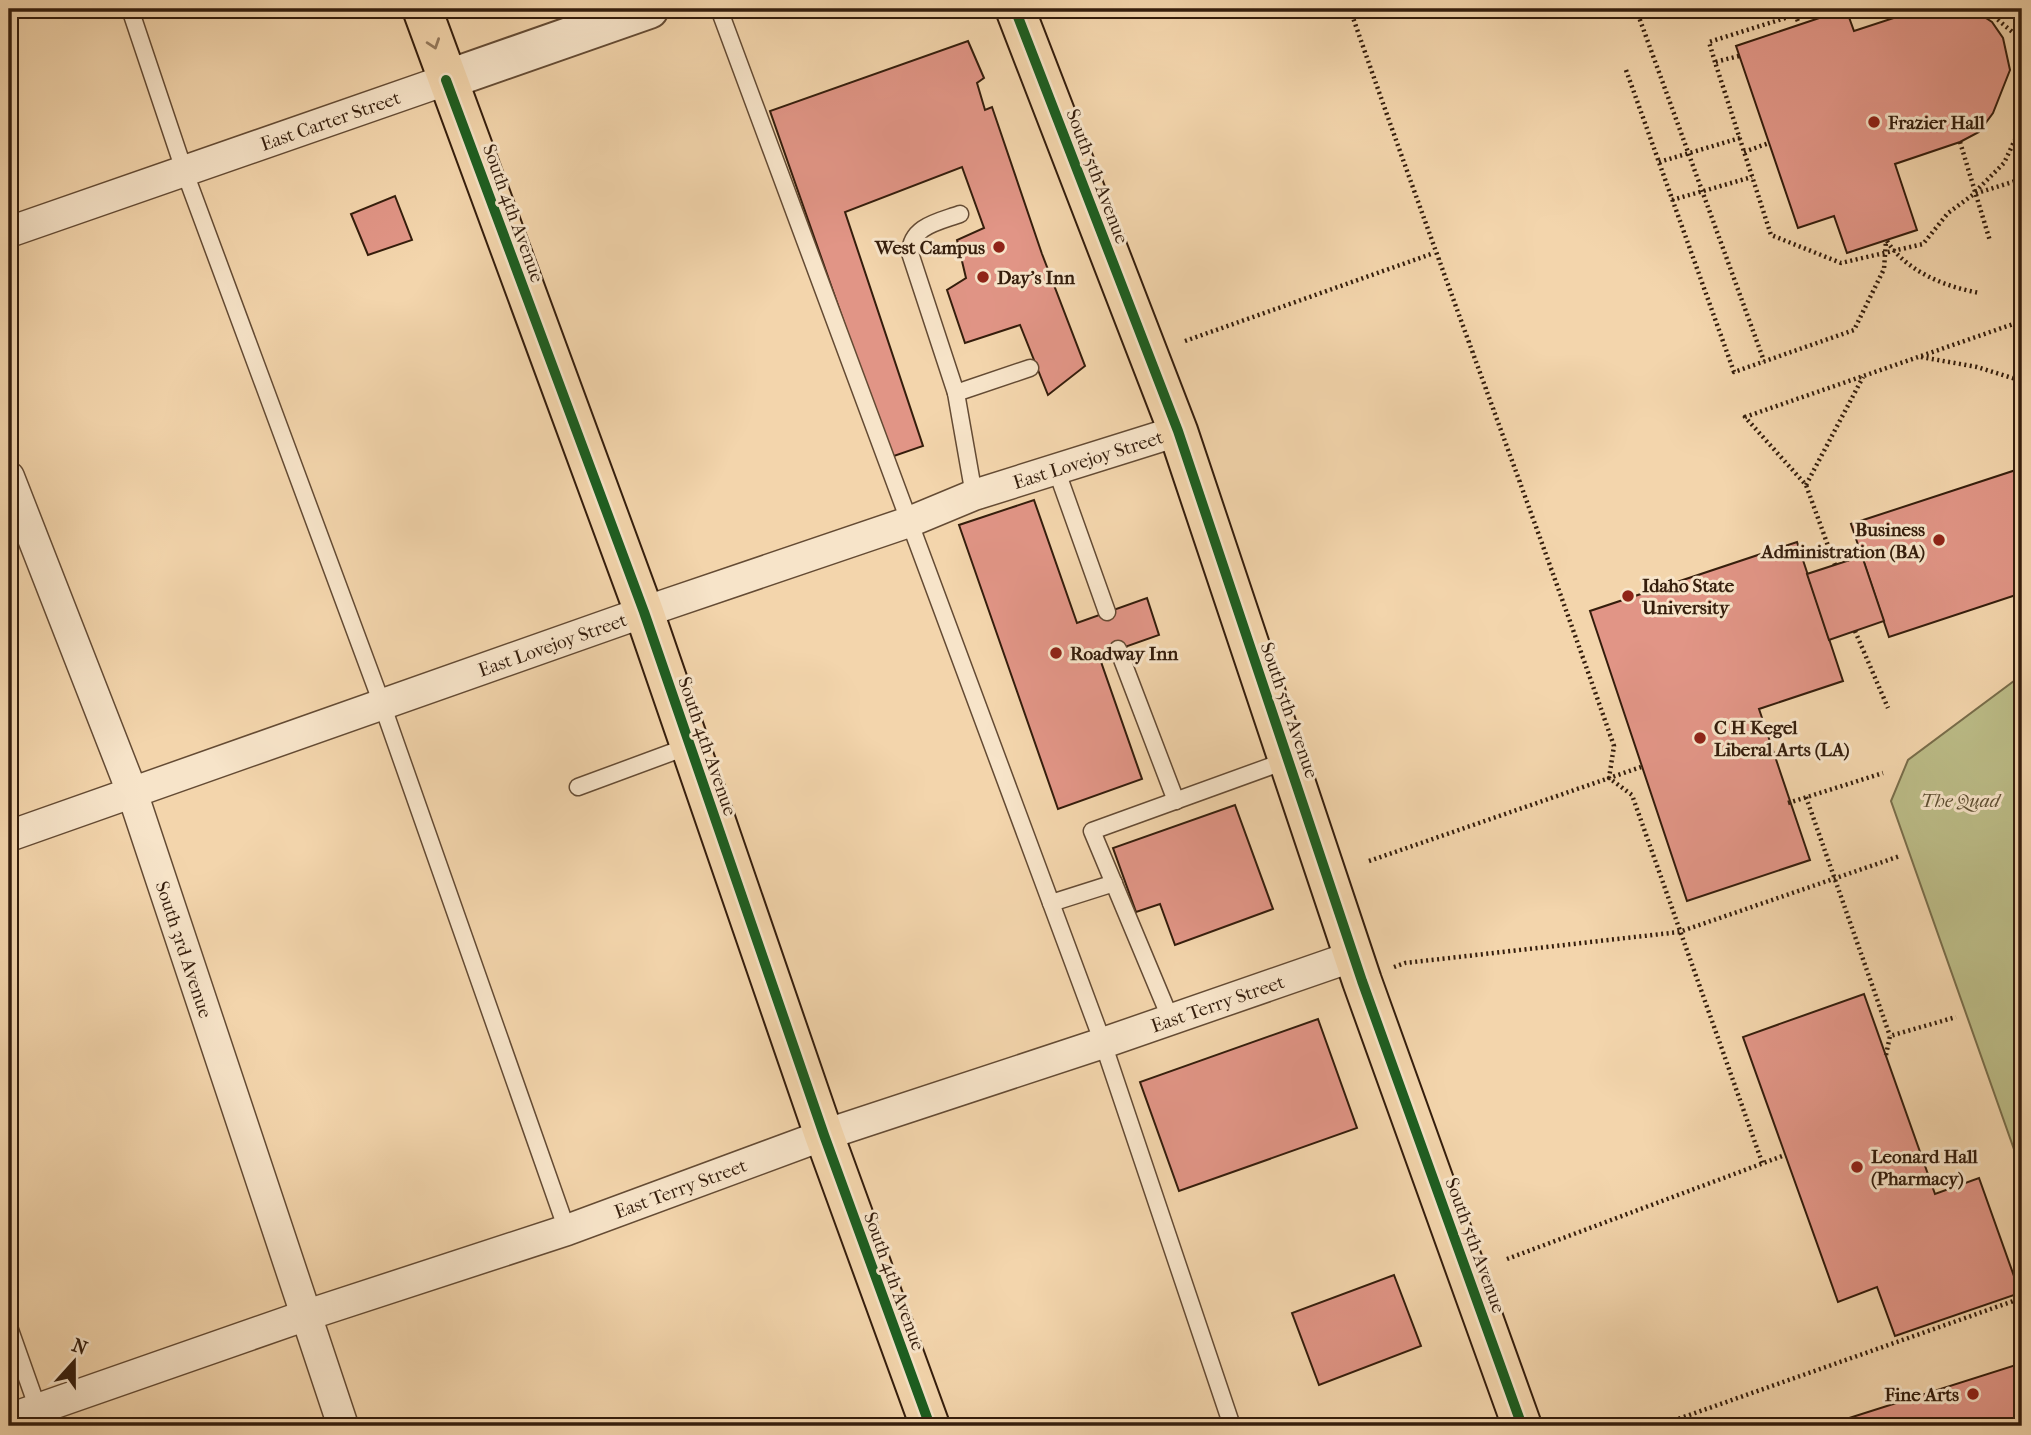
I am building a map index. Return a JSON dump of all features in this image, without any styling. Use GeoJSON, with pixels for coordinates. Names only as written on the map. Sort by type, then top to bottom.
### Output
{"type":"FeatureCollection","features":[{"type":"Feature","properties":{"kind":"main road","name":"South 4th Avenue"},"geometry":{"type":"LineString","coordinates":[[422,9],[644,612],[824,1135],[930,1426]]}},
{"type":"Feature","properties":{"kind":"main road","name":"South 5th Avenue"},"geometry":{"type":"LineString","coordinates":[[1015,9],[1178,431],[1288,761],[1370,964],[1522,1426]]}},
{"type":"Feature","properties":{"kind":"street","name":"East Carter Street"},"geometry":{"type":"LineString","coordinates":[[9,232],[649,9]]}},
{"type":"Feature","properties":{"kind":"street","name":"East Lovejoy Street"},"geometry":{"type":"LineString","coordinates":[[9,836],[644,612],[909,522],[974,495],[1178,431]]}},
{"type":"Feature","properties":{"kind":"street","name":"South 3rd Avenue"},"geometry":{"type":"LineString","coordinates":[[9,477],[132,792],[304,1316],[343,1426]]}},
{"type":"Feature","properties":{"kind":"street","name":"East Terry Street"},"geometry":{"type":"LineString","coordinates":[[9,1419],[41,1418],[304,1316],[567,1230],[824,1135],[1171,1020],[1370,964]]}},
{"type":"Feature","properties":{"kind":"lane"},"geometry":{"type":"LineString","coordinates":[[131,9],[184,170],[382,704],[567,1230]]}},
{"type":"Feature","properties":{"kind":"lane"},"geometry":{"type":"LineString","coordinates":[[719,9],[1103,1044],[1232,1426]]}},
{"type":"Feature","properties":{"kind":"lane"},"geometry":{"type":"LineString","coordinates":[[960,214],[920,229],[911,240],[910,253],[956,393],[974,495]]}},
{"type":"Feature","properties":{"kind":"lane"},"geometry":{"type":"LineString","coordinates":[[956,393],[1030,368]]}},
{"type":"Feature","properties":{"kind":"lane"},"geometry":{"type":"LineString","coordinates":[[1056,469],[1107,612]]}},
{"type":"Feature","properties":{"kind":"lane"},"geometry":{"type":"LineString","coordinates":[[1118,649],[1176,801]]}},
{"type":"Feature","properties":{"kind":"lane"},"geometry":{"type":"LineString","coordinates":[[578,788],[690,746]]}},
{"type":"Feature","properties":{"kind":"lane"},"geometry":{"type":"LineString","coordinates":[[1171,1020],[1092,831],[1288,761]]}},
{"type":"Feature","properties":{"kind":"lane"},"geometry":{"type":"LineString","coordinates":[[1051,903],[1114,883]]}},
{"type":"Feature","properties":{"kind":"lane"},"geometry":{"type":"LineString","coordinates":[[9,1327],[41,1418]]}},
{"type":"Feature","properties":{"kind":"path"},"geometry":{"type":"LineString","coordinates":[[1350,9],[1434,253],[1516,466],[1614,746],[1609,778]]}},
{"type":"Feature","properties":{"kind":"path"},"geometry":{"type":"LineString","coordinates":[[1636,9],[1764,361]]}},
{"type":"Feature","properties":{"kind":"path"},"geometry":{"type":"LineString","coordinates":[[1814,9],[1794,12],[1709,42],[1770,235],[1841,263],[1923,244],[1948,213],[1974,194],[2004,163],[2022,125]]}},
{"type":"Feature","properties":{"kind":"path"},"geometry":{"type":"LineString","coordinates":[[1895,17],[1898,9]]}},
{"type":"Feature","properties":{"kind":"path"},"geometry":{"type":"LineString","coordinates":[[1985,9],[2022,40]]}},
{"type":"Feature","properties":{"kind":"path"},"geometry":{"type":"LineString","coordinates":[[1794,12],[1799,24]]}},
{"type":"Feature","properties":{"kind":"path"},"geometry":{"type":"LineString","coordinates":[[1715,62],[1739,56]]}},
{"type":"Feature","properties":{"kind":"path"},"geometry":{"type":"LineString","coordinates":[[1626,70],[1734,372],[1854,330],[1884,269],[1886,241],[1898,258],[1956,289],[1980,293]]}},
{"type":"Feature","properties":{"kind":"path"},"geometry":{"type":"LineString","coordinates":[[1659,162],[1740,138]]}},
{"type":"Feature","properties":{"kind":"path"},"geometry":{"type":"LineString","coordinates":[[1961,142],[1974,194],[1990,241]]}},
{"type":"Feature","properties":{"kind":"path"},"geometry":{"type":"LineString","coordinates":[[1744,152],[1769,143]]}},
{"type":"Feature","properties":{"kind":"path"},"geometry":{"type":"LineString","coordinates":[[1672,200],[1753,177]]}},
{"type":"Feature","properties":{"kind":"path"},"geometry":{"type":"LineString","coordinates":[[1974,194],[2022,179]]}},
{"type":"Feature","properties":{"kind":"path"},"geometry":{"type":"LineString","coordinates":[[1185,341],[1434,253]]}},
{"type":"Feature","properties":{"kind":"path"},"geometry":{"type":"LineString","coordinates":[[1835,565],[1806,485],[1745,417],[2022,321]]}},
{"type":"Feature","properties":{"kind":"path"},"geometry":{"type":"LineString","coordinates":[[1920,357],[1977,367],[2022,381]]}},
{"type":"Feature","properties":{"kind":"path"},"geometry":{"type":"LineString","coordinates":[[1806,485],[1863,377]]}},
{"type":"Feature","properties":{"kind":"path"},"geometry":{"type":"LineString","coordinates":[[1855,631],[1888,708]]}},
{"type":"Feature","properties":{"kind":"path"},"geometry":{"type":"LineString","coordinates":[[1369,861],[1641,767]]}},
{"type":"Feature","properties":{"kind":"path"},"geometry":{"type":"LineString","coordinates":[[1788,803],[1883,773]]}},
{"type":"Feature","properties":{"kind":"path"},"geometry":{"type":"LineString","coordinates":[[1609,778],[1632,795],[1763,1165]]}},
{"type":"Feature","properties":{"kind":"path"},"geometry":{"type":"LineString","coordinates":[[1806,797],[1890,1036],[1886,1055]]}},
{"type":"Feature","properties":{"kind":"path"},"geometry":{"type":"LineString","coordinates":[[1370,964],[1405,963],[1679,932],[1900,856]]}},
{"type":"Feature","properties":{"kind":"path"},"geometry":{"type":"LineString","coordinates":[[1890,1036],[1956,1017]]}},
{"type":"Feature","properties":{"kind":"path"},"geometry":{"type":"LineString","coordinates":[[1507,1259],[1785,1155]]}},
{"type":"Feature","properties":{"kind":"path"},"geometry":{"type":"LineString","coordinates":[[1658,1426],[2022,1298]]}},
{"type":"Feature","properties":{"kind":"green space","name":"The Quad"},"geometry":{"type":"Polygon","coordinates":[[[2022,675],[2022,1172],[1891,801],[1908,760],[2022,675]]]}},
{"type":"Feature","properties":{"kind":"building","name":"Frazier Hall"},"geometry":{"type":"Polygon","coordinates":[[[1846,9],[1854,31],[1921,9],[1972,9],[1992,22],[2003,38],[2010,70],[1993,113],[1979,132],[1960,142],[1895,164],[1917,230],[1847,253],[1834,216],[1798,228],[1736,46],[1846,9]]]}},
{"type":"Feature","properties":{"kind":"building","name":"West Campus"},"geometry":{"type":"Polygon","coordinates":[[[968,41],[984,78],[977,83],[985,110],[992,107],[1042,254],[1085,366],[1048,395],[1020,325],[965,343],[947,290],[966,278],[957,240],[984,228],[962,167],[845,212],[923,446],[891,457],[770,111],[968,41]]]}},
{"type":"Feature","properties":{"kind":"building"},"geometry":{"type":"Polygon","coordinates":[[[395,196],[412,240],[368,255],[351,214],[395,196]]]}},
{"type":"Feature","properties":{"kind":"building","name":"Business Administration (BA)"},"geometry":{"type":"Polygon","coordinates":[[[2022,468],[2022,593],[1889,637],[1851,524],[2022,468]]]}},
{"type":"Feature","properties":{"kind":"building","name":"Roadway Inn"},"geometry":{"type":"Polygon","coordinates":[[[1034,500],[1077,623],[1147,598],[1159,635],[1099,656],[1142,779],[1058,809],[959,525],[1034,500]]]}},
{"type":"Feature","properties":{"kind":"building","name":"C H Kegel Liberal Arts (LA)"},"geometry":{"type":"Polygon","coordinates":[[[1797,542],[1843,681],[1759,709],[1810,860],[1687,901],[1590,611],[1797,542]]]}},
{"type":"Feature","properties":{"kind":"building"},"geometry":{"type":"Polygon","coordinates":[[[1862,556],[1884,621],[1829,640],[1807,574],[1862,556]]]}},
{"type":"Feature","properties":{"kind":"building"},"geometry":{"type":"Polygon","coordinates":[[[1235,805],[1273,909],[1175,945],[1160,904],[1136,912],[1113,848],[1235,805]]]}},
{"type":"Feature","properties":{"kind":"building","name":"Leonard Hall (Pharmacy)"},"geometry":{"type":"Polygon","coordinates":[[[1864,994],[1935,1194],[1979,1178],[2020,1293],[1895,1336],[1877,1287],[1838,1302],[1743,1037],[1864,994]]]}},
{"type":"Feature","properties":{"kind":"building"},"geometry":{"type":"Polygon","coordinates":[[[1318,1019],[1357,1128],[1179,1191],[1140,1082],[1318,1019]]]}},
{"type":"Feature","properties":{"kind":"building"},"geometry":{"type":"Polygon","coordinates":[[[1394,1275],[1421,1346],[1319,1385],[1292,1313],[1394,1275]]]}},
{"type":"Feature","properties":{"kind":"building","name":"Fine Arts"},"geometry":{"type":"Polygon","coordinates":[[[2022,1363],[2022,1426],[1824,1426],[2022,1363]]]}},
{"type":"Feature","properties":{"kind":"cycle path"},"geometry":{"type":"LineString","coordinates":[[1015,9],[1178,431],[1362,981],[1522,1426]]}},
{"type":"Feature","properties":{"kind":"cycle path"},"geometry":{"type":"LineString","coordinates":[[446,80],[644,612],[824,1135],[930,1426]]}},
{"type":"Feature","properties":{"kind":"place","name":"Frazier Hall"},"geometry":{"type":"Point","coordinates":[1874,122]}},
{"type":"Feature","properties":{"kind":"place","name":"West Campus"},"geometry":{"type":"Point","coordinates":[999,247]}},
{"type":"Feature","properties":{"kind":"place","name":"Day's Inn"},"geometry":{"type":"Point","coordinates":[983,277]}},
{"type":"Feature","properties":{"kind":"place","name":"Business Administration (BA)"},"geometry":{"type":"Point","coordinates":[1939,540]}},
{"type":"Feature","properties":{"kind":"place","name":"Idaho State University"},"geometry":{"type":"Point","coordinates":[1628,596]}},
{"type":"Feature","properties":{"kind":"place","name":"Roadway Inn"},"geometry":{"type":"Point","coordinates":[1056,653]}},
{"type":"Feature","properties":{"kind":"place","name":"C H Kegel Liberal Arts (LA)"},"geometry":{"type":"Point","coordinates":[1700,738]}},
{"type":"Feature","properties":{"kind":"place","name":"Leonard Hall (Pharmacy)"},"geometry":{"type":"Point","coordinates":[1857,1167]}},
{"type":"Feature","properties":{"kind":"place","name":"Fine Arts"},"geometry":{"type":"Point","coordinates":[1973,1394]}}]}
